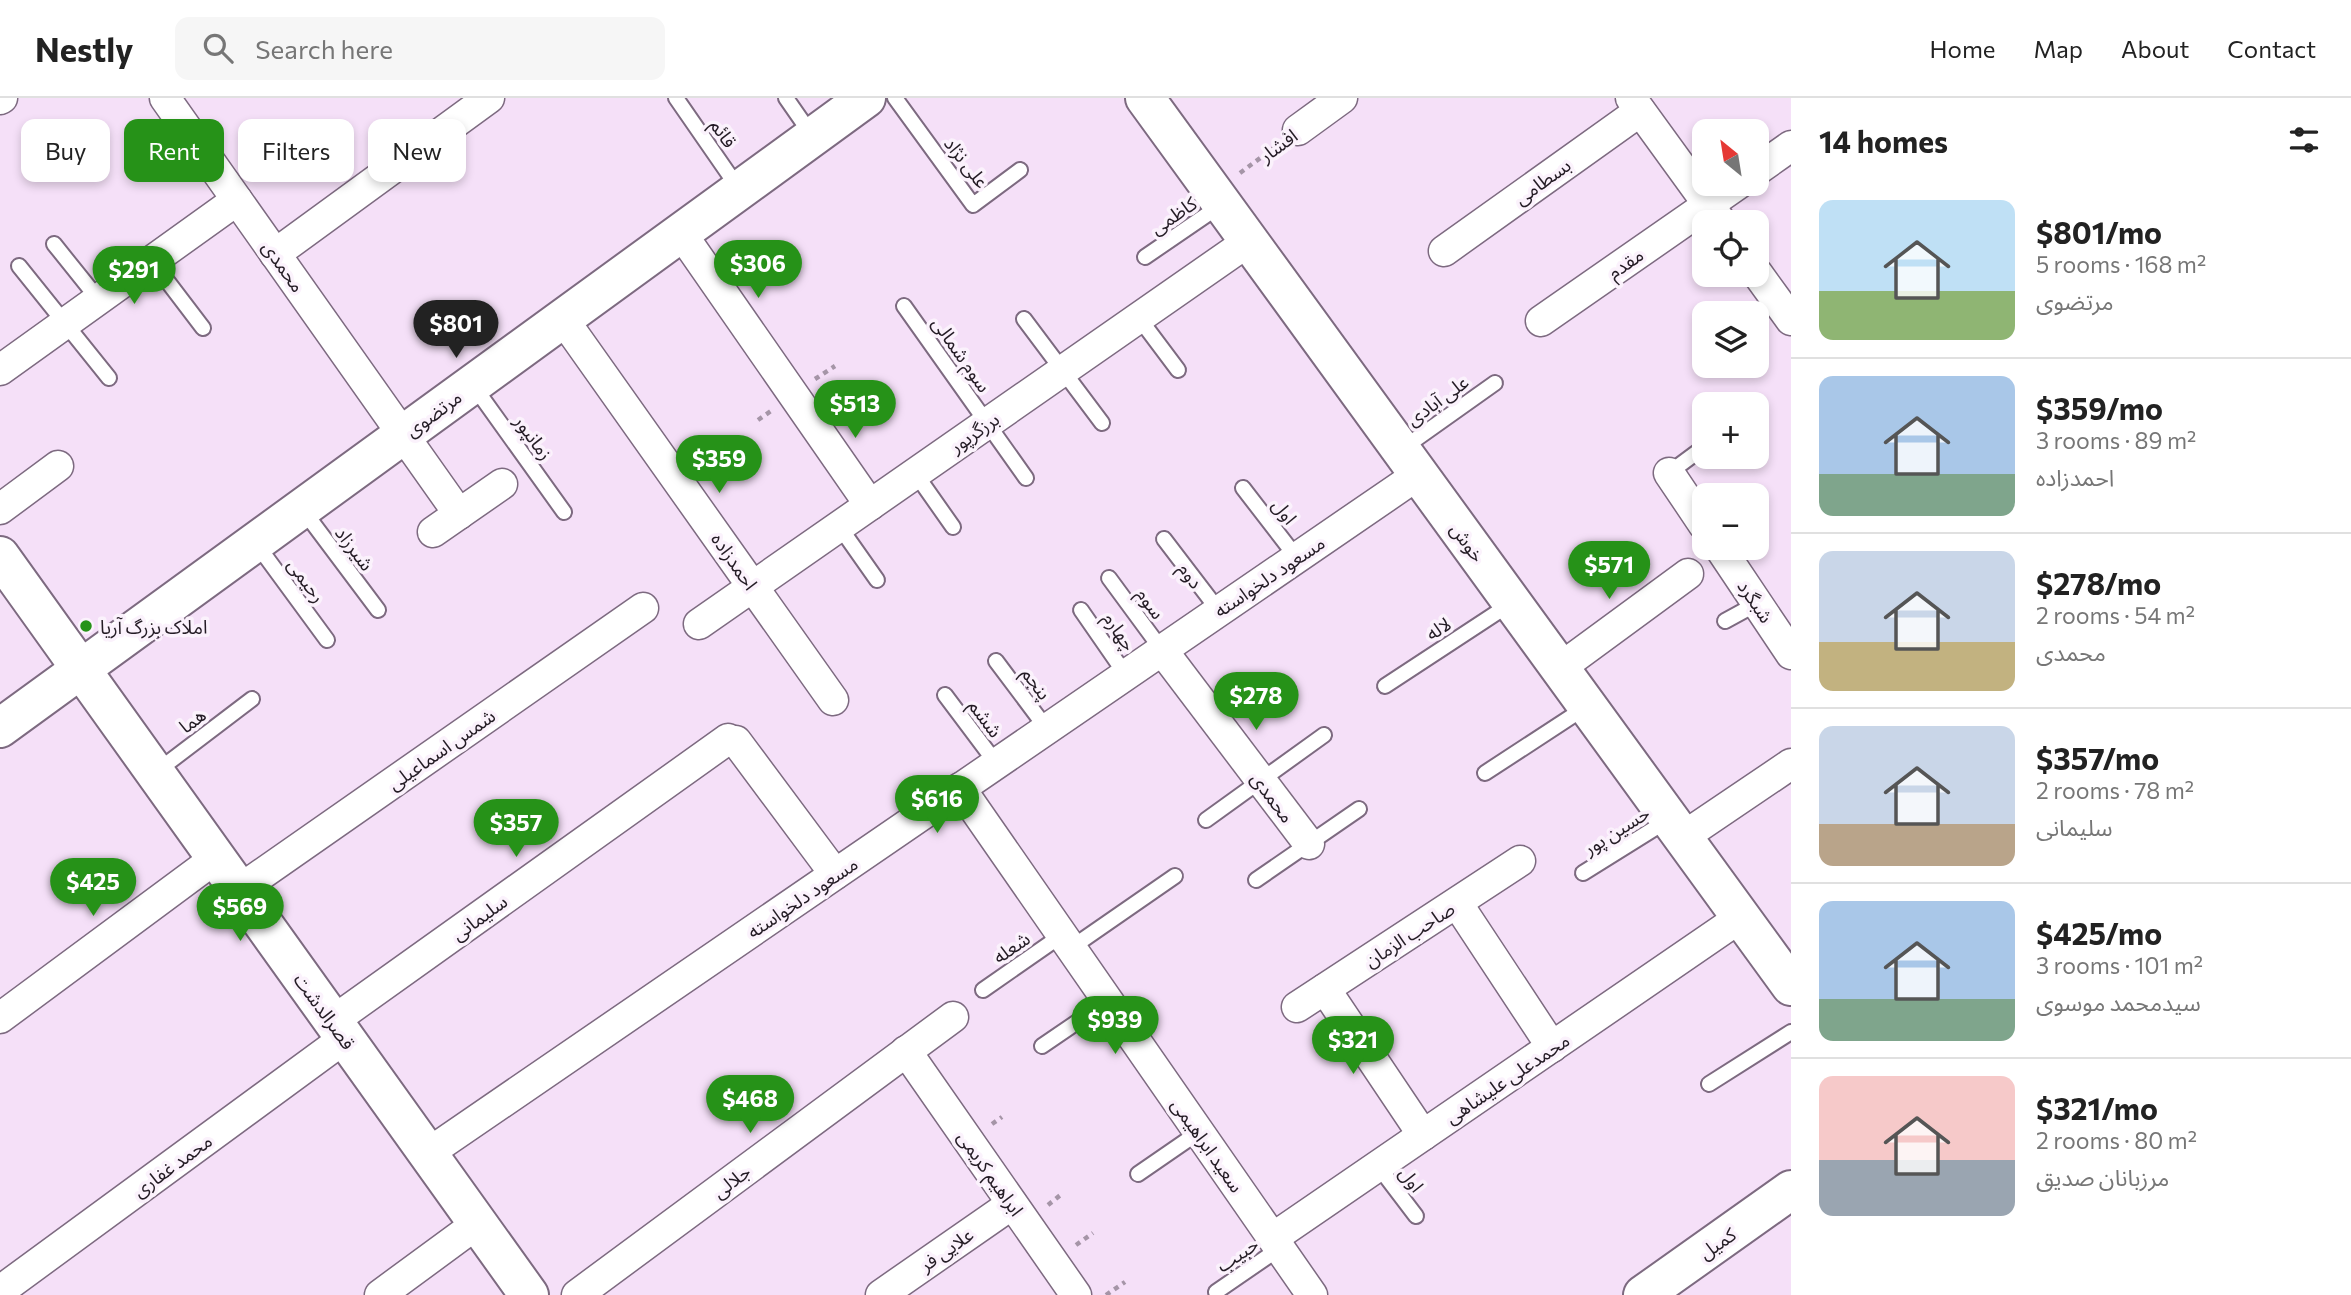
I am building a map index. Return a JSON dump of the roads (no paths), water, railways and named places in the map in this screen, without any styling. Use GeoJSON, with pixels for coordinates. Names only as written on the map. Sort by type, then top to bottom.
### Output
{"type":"FeatureCollection","features":[{"type":"Feature","properties":{"kind":"street","name":"محمدی"},"geometry":{"type":"LineString","coordinates":[[165,98],[459,514]]}},
{"type":"Feature","properties":{"kind":"street"},"geometry":{"type":"LineString","coordinates":[[275,254],[489,98]]}},
{"type":"Feature","properties":{"kind":"street","name":"مرتضوی"},"geometry":{"type":"LineString","coordinates":[[0,728],[866,98]]}},
{"type":"Feature","properties":{"kind":"street","name":"خوش"},"geometry":{"type":"LineString","coordinates":[[1145,98],[1791,986]]}},
{"type":"Feature","properties":{"kind":"street","name":"افشار"},"geometry":{"type":"LineString","coordinates":[[1298,130],[1342,98]]}},
{"type":"Feature","properties":{"kind":"street"},"geometry":{"type":"LineString","coordinates":[[1636,104],[1712,210]]}},
{"type":"Feature","properties":{"kind":"street","name":"بسطامی"},"geometry":{"type":"LineString","coordinates":[[1444,251],[1636,104]]}},
{"type":"Feature","properties":{"kind":"street"},"geometry":{"type":"LineString","coordinates":[[1769,162],[1791,146]]}},
{"type":"Feature","properties":{"kind":"street","name":"مقدم"},"geometry":{"type":"LineString","coordinates":[[1716,210],[1728,196]]}},
{"type":"Feature","properties":{"kind":"street"},"geometry":{"type":"LineString","coordinates":[[0,370],[237,200]]}},
{"type":"Feature","properties":{"kind":"street","name":"مقدم"},"geometry":{"type":"LineString","coordinates":[[1541,321],[1692,227]]}},
{"type":"Feature","properties":{"kind":"street"},"geometry":{"type":"LineString","coordinates":[[681,233],[870,505]]}},
{"type":"Feature","properties":{"kind":"street","name":"برزگرپور"},"geometry":{"type":"LineString","coordinates":[[699,624],[1249,241]]}},
{"type":"Feature","properties":{"kind":"street"},"geometry":{"type":"LineString","coordinates":[[1767,287],[1791,320]]}},
{"type":"Feature","properties":{"kind":"street","name":"احمدزاده"},"geometry":{"type":"LineString","coordinates":[[563,318],[833,701]]}},
{"type":"Feature","properties":{"kind":"street","name":"مسعود دلخواسته"},"geometry":{"type":"LineString","coordinates":[[427,1154],[1297,558],[1410,462]]}},
{"type":"Feature","properties":{"kind":"street"},"geometry":{"type":"LineString","coordinates":[[0,509],[58,466]]}},
{"type":"Feature","properties":{"kind":"street"},"geometry":{"type":"LineString","coordinates":[[1669,473],[1692,507]]}},
{"type":"Feature","properties":{"kind":"street"},"geometry":{"type":"LineString","coordinates":[[433,531],[502,484]]}},
{"type":"Feature","properties":{"kind":"street","name":"قصرالدشت"},"geometry":{"type":"LineString","coordinates":[[0,556],[529,1295]]}},
{"type":"Feature","properties":{"kind":"street","name":"شبگرد"},"geometry":{"type":"LineString","coordinates":[[1728,560],[1791,654]]}},
{"type":"Feature","properties":{"kind":"street"},"geometry":{"type":"LineString","coordinates":[[1560,668],[1688,574]]}},
{"type":"Feature","properties":{"kind":"street","name":"شمس اسماعیلی"},"geometry":{"type":"LineString","coordinates":[[239,890],[643,608]]}},
{"type":"Feature","properties":{"kind":"street","name":"محمدی"},"geometry":{"type":"LineString","coordinates":[[1162,650],[1309,844]]}},
{"type":"Feature","properties":{"kind":"street","name":"سلیمانی"},"geometry":{"type":"LineString","coordinates":[[339,1030],[732,740],[835,874]]}},
{"type":"Feature","properties":{"kind":"street"},"geometry":{"type":"LineString","coordinates":[[1676,828],[1791,764]]}},
{"type":"Feature","properties":{"kind":"street","name":"سعید ابراهیمی"},"geometry":{"type":"LineString","coordinates":[[960,788],[1312,1295]]}},
{"type":"Feature","properties":{"kind":"street"},"geometry":{"type":"LineString","coordinates":[[0,1018],[216,858]]}},
{"type":"Feature","properties":{"kind":"street","name":"صاحب الزمان"},"geometry":{"type":"LineString","coordinates":[[1297,1007],[1520,861]]}},
{"type":"Feature","properties":{"kind":"street"},"geometry":{"type":"LineString","coordinates":[[1457,903],[1552,1047]]}},
{"type":"Feature","properties":{"kind":"street","name":"محمدعلی علیشاهی"},"geometry":{"type":"LineString","coordinates":[[1276,1243],[1378,1166],[1741,918]]}},
{"type":"Feature","properties":{"kind":"street"},"geometry":{"type":"LineString","coordinates":[[1325,989],[1423,1135]]}},
{"type":"Feature","properties":{"kind":"street","name":"جلالی"},"geometry":{"type":"LineString","coordinates":[[577,1295],[953,1017]]}},
{"type":"Feature","properties":{"kind":"street","name":"محمد غفاری"},"geometry":{"type":"LineString","coordinates":[[0,1291],[339,1030]]}},
{"type":"Feature","properties":{"kind":"street","name":"ابراهیم کریمی"},"geometry":{"type":"LineString","coordinates":[[905,1051],[1076,1295]]}},
{"type":"Feature","properties":{"kind":"street","name":"کمیل"},"geometry":{"type":"LineString","coordinates":[[1643,1295],[1791,1190]]}},
{"type":"Feature","properties":{"kind":"street","name":"علایی فر"},"geometry":{"type":"LineString","coordinates":[[880,1295],[1012,1204]]}},
{"type":"Feature","properties":{"kind":"street"},"geometry":{"type":"LineString","coordinates":[[380,1295],[478,1223]]}},
{"type":"Feature","properties":{"kind":"lane","name":"قائم"},"geometry":{"type":"LineString","coordinates":[[676,98],[740,190]]}},
{"type":"Feature","properties":{"kind":"lane"},"geometry":{"type":"LineString","coordinates":[[786,98],[813,137]]}},
{"type":"Feature","properties":{"kind":"lane","name":"علی نژاد"},"geometry":{"type":"LineString","coordinates":[[895,98],[973,205],[1020,170]]}},
{"type":"Feature","properties":{"kind":"lane","name":"کاظمی"},"geometry":{"type":"LineString","coordinates":[[1145,257],[1218,198]]}},
{"type":"Feature","properties":{"kind":"lane"},"geometry":{"type":"LineString","coordinates":[[54,244],[99,300]]}},
{"type":"Feature","properties":{"kind":"lane"},"geometry":{"type":"LineString","coordinates":[[152,261],[204,328]]}},
{"type":"Feature","properties":{"kind":"lane"},"geometry":{"type":"LineString","coordinates":[[19,265],[108,378]]}},
{"type":"Feature","properties":{"kind":"lane","name":"سوم شمالی"},"geometry":{"type":"LineString","coordinates":[[904,306],[1026,478]]}},
{"type":"Feature","properties":{"kind":"lane"},"geometry":{"type":"LineString","coordinates":[[1139,318],[1178,370]]}},
{"type":"Feature","properties":{"kind":"lane"},"geometry":{"type":"LineString","coordinates":[[1024,319],[1102,423]]}},
{"type":"Feature","properties":{"kind":"lane","name":"علی آبادی"},"geometry":{"type":"LineString","coordinates":[[1410,462],[1495,383]]}},
{"type":"Feature","properties":{"kind":"lane","name":"زمانپور"},"geometry":{"type":"LineString","coordinates":[[473,384],[564,512]]}},
{"type":"Feature","properties":{"kind":"lane"},"geometry":{"type":"LineString","coordinates":[[1669,473],[1692,456]]}},
{"type":"Feature","properties":{"kind":"lane"},"geometry":{"type":"LineString","coordinates":[[915,473],[953,527]]}},
{"type":"Feature","properties":{"kind":"lane","name":"اول"},"geometry":{"type":"LineString","coordinates":[[1243,488],[1297,558]]}},
{"type":"Feature","properties":{"kind":"lane","name":"شیرزاد"},"geometry":{"type":"LineString","coordinates":[[302,508],[378,610]]}},
{"type":"Feature","properties":{"kind":"lane"},"geometry":{"type":"LineString","coordinates":[[839,526],[877,580]]}},
{"type":"Feature","properties":{"kind":"lane","name":"دوم"},"geometry":{"type":"LineString","coordinates":[[1164,538],[1219,611]]}},
{"type":"Feature","properties":{"kind":"lane","name":"رحیمی"},"geometry":{"type":"LineString","coordinates":[[256,542],[327,640]]}},
{"type":"Feature","properties":{"kind":"lane","name":"سوم"},"geometry":{"type":"LineString","coordinates":[[1109,578],[1162,650]]}},
{"type":"Feature","properties":{"kind":"lane","name":"لاله"},"geometry":{"type":"LineString","coordinates":[[1385,686],[1512,603]]}},
{"type":"Feature","properties":{"kind":"lane"},"geometry":{"type":"LineString","coordinates":[[1725,621],[1758,603]]}},
{"type":"Feature","properties":{"kind":"lane","name":"چهارم"},"geometry":{"type":"LineString","coordinates":[[1082,610],[1126,675]]}},
{"type":"Feature","properties":{"kind":"lane","name":"پنجم"},"geometry":{"type":"LineString","coordinates":[[996,661],[1047,729]]}},
{"type":"Feature","properties":{"kind":"lane","name":"ششم"},"geometry":{"type":"LineString","coordinates":[[945,695],[996,763]]}},
{"type":"Feature","properties":{"kind":"lane","name":"هما"},"geometry":{"type":"LineString","coordinates":[[155,773],[252,699]]}},
{"type":"Feature","properties":{"kind":"lane"},"geometry":{"type":"LineString","coordinates":[[1485,774],[1588,706]]}},
{"type":"Feature","properties":{"kind":"lane"},"geometry":{"type":"LineString","coordinates":[[1206,820],[1324,735]]}},
{"type":"Feature","properties":{"kind":"lane"},"geometry":{"type":"LineString","coordinates":[[1256,880],[1359,809]]}},
{"type":"Feature","properties":{"kind":"lane","name":"حسین پور"},"geometry":{"type":"LineString","coordinates":[[1583,873],[1676,828]]}},
{"type":"Feature","properties":{"kind":"lane"},"geometry":{"type":"LineString","coordinates":[[1067,942],[1175,876]]}},
{"type":"Feature","properties":{"kind":"lane","name":"شعله"},"geometry":{"type":"LineString","coordinates":[[983,990],[1067,942]]}},
{"type":"Feature","properties":{"kind":"lane"},"geometry":{"type":"LineString","coordinates":[[1042,1046],[1108,1001]]}},
{"type":"Feature","properties":{"kind":"lane"},"geometry":{"type":"LineString","coordinates":[[1709,1084],[1791,1032]]}},
{"type":"Feature","properties":{"kind":"lane"},"geometry":{"type":"LineString","coordinates":[[1138,1174],[1199,1132]]}},
{"type":"Feature","properties":{"kind":"lane","name":"اول"},"geometry":{"type":"LineString","coordinates":[[1378,1166],[1416,1216]]}},
{"type":"Feature","properties":{"kind":"lane","name":"حبیب"},"geometry":{"type":"LineString","coordinates":[[1216,1292],[1276,1243]]}},
{"type":"Feature","properties":{"kind":"place","name":"املاک بزرگ آریا"},"geometry":{"type":"Point","coordinates":[86,626]}}]}
